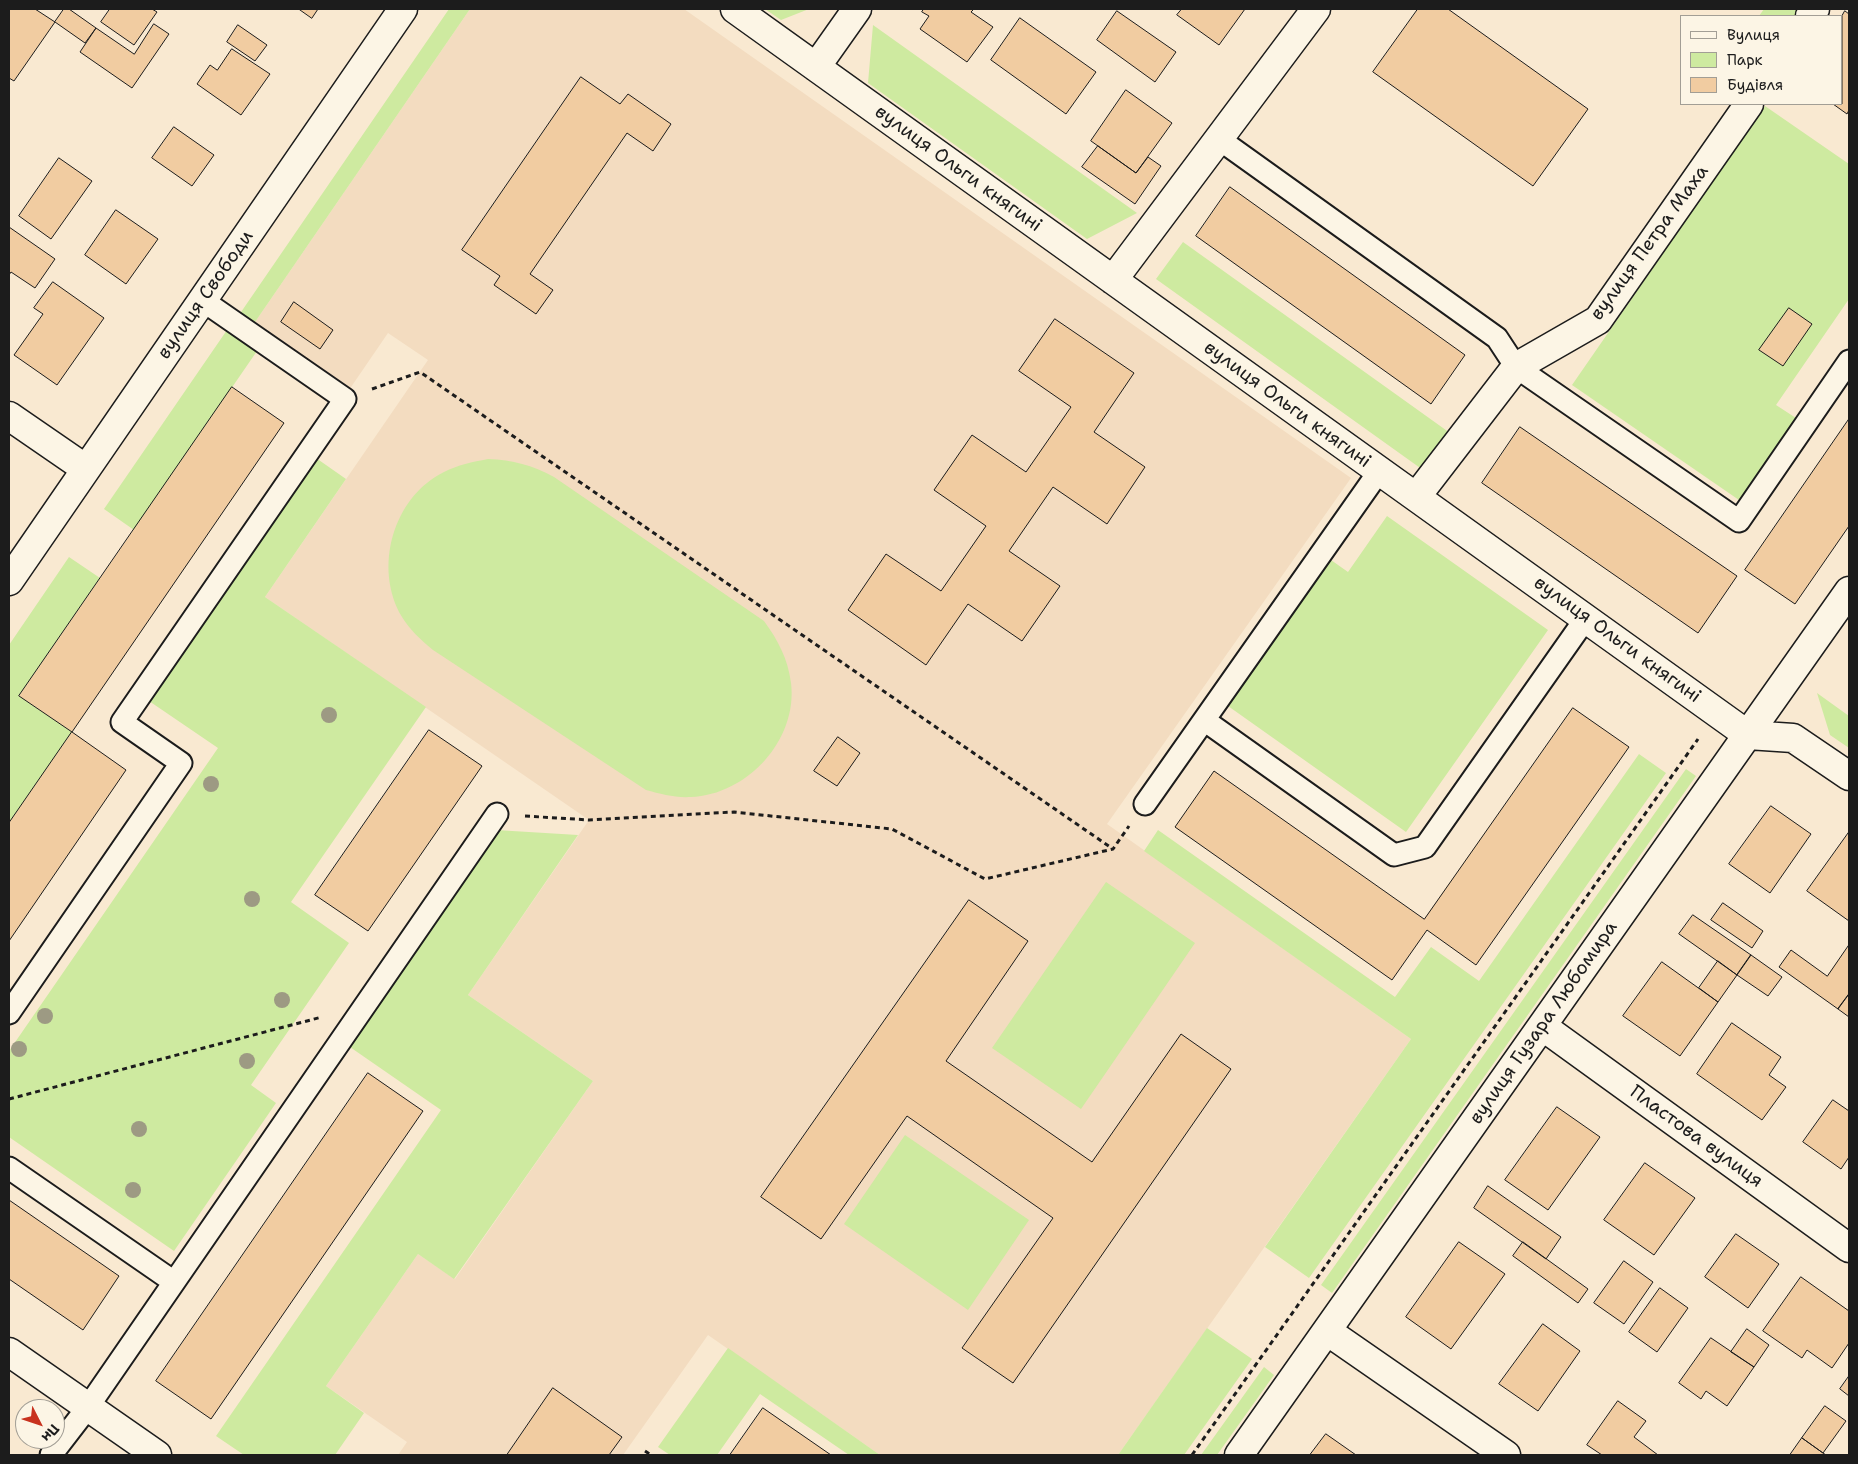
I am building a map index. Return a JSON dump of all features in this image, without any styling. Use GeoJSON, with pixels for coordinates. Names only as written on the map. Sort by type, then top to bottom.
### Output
{"type":"FeatureCollection","features":[{"type":"Feature","properties":{"kind":"street","name":"вулиця Свободи"},"geometry":{"type":"LineString","coordinates":[[9,580],[403,9]]}},
{"type":"Feature","properties":{"kind":"street","name":"вулиця Ольги княгині"},"geometry":{"type":"LineString","coordinates":[[735,9],[1748,735]]}},
{"type":"Feature","properties":{"kind":"street"},"geometry":{"type":"LineString","coordinates":[[816,67],[857,9]]}},
{"type":"Feature","properties":{"kind":"street"},"geometry":{"type":"LineString","coordinates":[[1113,280],[1316,9]]}},
{"type":"Feature","properties":{"kind":"street","name":"вулиця Петра Маха"},"geometry":{"type":"LineString","coordinates":[[1416,497],[1516,367],[1598,320],[1748,105]]}},
{"type":"Feature","properties":{"kind":"street"},"geometry":{"type":"LineString","coordinates":[[9,416],[86,469]]}},
{"type":"Feature","properties":{"kind":"street","name":"вулиця Гузара Любомира"},"geometry":{"type":"LineString","coordinates":[[1239,1455],[1849,591]]}},
{"type":"Feature","properties":{"kind":"street"},"geometry":{"type":"LineString","coordinates":[[1748,735],[1793,738],[1849,776]]}},
{"type":"Feature","properties":{"kind":"street","name":"Пластова вулиця"},"geometry":{"type":"LineString","coordinates":[[1542,1026],[1849,1248]]}},
{"type":"Feature","properties":{"kind":"street"},"geometry":{"type":"LineString","coordinates":[[1327,1331],[1506,1455]]}},
{"type":"Feature","properties":{"kind":"street"},"geometry":{"type":"LineString","coordinates":[[9,1352],[157,1455]]}},
{"type":"Feature","properties":{"kind":"lane"},"geometry":{"type":"LineString","coordinates":[[1219,139],[1497,338],[1516,367],[1739,521],[1849,361]]}},
{"type":"Feature","properties":{"kind":"lane"},"geometry":{"type":"LineString","coordinates":[[9,1014],[181,763],[122,722],[345,398],[202,300]]}},
{"type":"Feature","properties":{"kind":"lane"},"geometry":{"type":"LineString","coordinates":[[1145,804],[1380,470]]}},
{"type":"Feature","properties":{"kind":"lane"},"geometry":{"type":"LineString","coordinates":[[1204,720],[1394,855],[1425,847],[1586,618]]}},
{"type":"Feature","properties":{"kind":"lane"},"geometry":{"type":"LineString","coordinates":[[51,1455],[88,1407],[497,814]]}},
{"type":"Feature","properties":{"kind":"lane"},"geometry":{"type":"LineString","coordinates":[[9,1168],[174,1282]]}},
{"type":"Feature","properties":{"kind":"path"},"geometry":{"type":"LineString","coordinates":[[345,398],[420,372],[1113,849]]}},
{"type":"Feature","properties":{"kind":"path"},"geometry":{"type":"LineString","coordinates":[[1192,1455],[1717,712]]}},
{"type":"Feature","properties":{"kind":"path"},"geometry":{"type":"LineString","coordinates":[[497,814],[589,820],[734,812],[892,829],[985,879],[1113,849],[1122,836]]}},
{"type":"Feature","properties":{"kind":"path"},"geometry":{"type":"LineString","coordinates":[[9,1099],[364,1006]]}},
{"type":"Feature","properties":{"kind":"path"},"geometry":{"type":"LineString","coordinates":[[645,1451],[651,1455]]}},
{"type":"Feature","properties":{"kind":"shaded area"},"geometry":{"type":"Polygon","coordinates":[[[470,9],[684,9],[1351,478],[1107,824],[1411,1039],[1118,1455],[880,1455],[708,1335],[623,1455],[398,1455],[407,1442],[326,1386],[418,1254],[455,1279],[593,1081],[468,995],[589,820],[265,597],[428,360],[388,333],[349,390],[253,325],[470,9]]]}},
{"type":"Feature","properties":{"kind":"green space"},"geometry":{"type":"Polygon","coordinates":[[[449,9],[470,9],[253,325],[239,315],[449,9]]]}},
{"type":"Feature","properties":{"kind":"green space"},"geometry":{"type":"Polygon","coordinates":[[[765,9],[809,9],[781,20],[765,9]]]}},
{"type":"Feature","properties":{"kind":"green space"},"geometry":{"type":"Polygon","coordinates":[[[1764,9],[1801,9],[1797,15],[1760,15],[1764,9]]]}},
{"type":"Feature","properties":{"kind":"green space"},"geometry":{"type":"Polygon","coordinates":[[[873,25],[1137,213],[1087,239],[868,83],[873,25]]]}},
{"type":"Feature","properties":{"kind":"green space"},"geometry":{"type":"Polygon","coordinates":[[[1765,106],[1849,164],[1849,299],[1776,405],[1796,418],[1739,500],[1572,385],[1765,106]]]}},
{"type":"Feature","properties":{"kind":"green space"},"geometry":{"type":"Polygon","coordinates":[[[1183,242],[1450,433],[1423,470],[1156,279],[1183,242]]]}},
{"type":"Feature","properties":{"kind":"green space"},"geometry":{"type":"Polygon","coordinates":[[[227,330],[257,351],[134,530],[104,509],[227,330]]]}},
{"type":"Feature","properties":{"kind":"green space"},"geometry":{"type":"Polygon","coordinates":[[[316,458],[346,479],[265,597],[426,707],[291,902],[349,943],[251,1085],[276,1103],[174,1251],[9,1137],[9,1051],[218,748],[149,701],[316,458]]]}},
{"type":"Feature","properties":{"kind":"green space"},"geometry":{"type":"Polygon","coordinates":[[[488,459],[522,464],[554,477],[764,621],[774,635],[785,658],[791,683],[791,704],[786,725],[777,744],[765,761],[749,775],[731,786],[712,794],[685,797],[646,790],[433,650],[409,626],[402,617],[393,598],[389,577],[389,556],[393,536],[401,516],[412,498],[426,483],[455,467],[488,459]]]}},
{"type":"Feature","properties":{"kind":"green space"},"geometry":{"type":"Polygon","coordinates":[[[1387,516],[1548,630],[1406,832],[1228,706],[1331,560],[1348,572],[1387,516]]]}},
{"type":"Feature","properties":{"kind":"green space"},"geometry":{"type":"Polygon","coordinates":[[[69,557],[100,578],[19,696],[72,732],[9,823],[9,645],[69,557]]]}},
{"type":"Feature","properties":{"kind":"green space"},"geometry":{"type":"Polygon","coordinates":[[[1817,693],[1849,716],[1849,748],[1830,735],[1817,693]]]}},
{"type":"Feature","properties":{"kind":"green space"},"geometry":{"type":"Polygon","coordinates":[[[1639,754],[1666,773],[1309,1278],[1265,1247],[1411,1039],[1144,851],[1158,830],[1395,997],[1431,947],[1479,981],[1639,754]]]}},
{"type":"Feature","properties":{"kind":"green space"},"geometry":{"type":"Polygon","coordinates":[[[1686,769],[1696,776],[1332,1293],[1321,1285],[1686,769]]]}},
{"type":"Feature","properties":{"kind":"green space"},"geometry":{"type":"Polygon","coordinates":[[[496,830],[578,835],[468,995],[593,1081],[454,1279],[418,1254],[326,1386],[364,1413],[335,1455],[244,1455],[216,1436],[441,1110],[347,1045],[496,830]]]}},
{"type":"Feature","properties":{"kind":"green space"},"geometry":{"type":"Polygon","coordinates":[[[1106,882],[1195,943],[1081,1109],[992,1048],[1106,882]]]}},
{"type":"Feature","properties":{"kind":"green space"},"geometry":{"type":"Polygon","coordinates":[[[905,1135],[1029,1220],[968,1310],[844,1224],[905,1135]]]}},
{"type":"Feature","properties":{"kind":"green space"},"geometry":{"type":"Polygon","coordinates":[[[1207,1328],[1252,1359],[1184,1455],[1118,1455],[1207,1328]]]}},
{"type":"Feature","properties":{"kind":"green space"},"geometry":{"type":"Polygon","coordinates":[[[728,1348],[880,1455],[849,1455],[760,1394],[717,1455],[670,1455],[658,1447],[728,1348]]]}},
{"type":"Feature","properties":{"kind":"green space"},"geometry":{"type":"Polygon","coordinates":[[[1264,1367],[1274,1375],[1217,1455],[1201,1455],[1264,1367]]]}},
{"type":"Feature","properties":{"kind":"building"},"geometry":{"type":"Polygon","coordinates":[[[9,9],[35,9],[55,22],[14,81],[9,78],[9,9]]]}},
{"type":"Feature","properties":{"kind":"building"},"geometry":{"type":"Polygon","coordinates":[[[64,9],[69,9],[96,28],[85,43],[55,22],[64,9]]]}},
{"type":"Feature","properties":{"kind":"building"},"geometry":{"type":"Polygon","coordinates":[[[110,9],[152,9],[157,12],[134,45],[101,22],[110,9]]]}},
{"type":"Feature","properties":{"kind":"building"},"geometry":{"type":"Polygon","coordinates":[[[299,9],[318,9],[312,18],[299,9]]]}},
{"type":"Feature","properties":{"kind":"building"},"geometry":{"type":"Polygon","coordinates":[[[924,9],[974,9],[971,12],[993,27],[967,62],[920,29],[929,16],[922,12],[924,9]]]}},
{"type":"Feature","properties":{"kind":"building"},"geometry":{"type":"Polygon","coordinates":[[[1182,9],[1245,9],[1219,45],[1177,15],[1182,9]]]}},
{"type":"Feature","properties":{"kind":"building"},"geometry":{"type":"Polygon","coordinates":[[[1418,9],[1448,9],[1588,109],[1533,186],[1373,72],[1418,9]]]}},
{"type":"Feature","properties":{"kind":"building"},"geometry":{"type":"Polygon","coordinates":[[[1117,11],[1176,52],[1155,82],[1097,40],[1117,11]]]}},
{"type":"Feature","properties":{"kind":"building"},"geometry":{"type":"Polygon","coordinates":[[[1845,11],[1849,14],[1849,110],[1847,114],[1834,105],[1843,105],[1843,15],[1845,11]]]}},
{"type":"Feature","properties":{"kind":"building"},"geometry":{"type":"Polygon","coordinates":[[[1020,18],[1096,72],[1066,114],[991,60],[1020,18]]]}},
{"type":"Feature","properties":{"kind":"building"},"geometry":{"type":"Polygon","coordinates":[[[154,24],[169,34],[132,88],[80,52],[96,28],[134,54],[154,24]]]}},
{"type":"Feature","properties":{"kind":"building"},"geometry":{"type":"Polygon","coordinates":[[[238,25],[267,45],[255,61],[227,42],[238,25]]]}},
{"type":"Feature","properties":{"kind":"building"},"geometry":{"type":"Polygon","coordinates":[[[232,49],[270,74],[241,115],[197,84],[210,65],[217,70],[232,49]]]}},
{"type":"Feature","properties":{"kind":"building"},"geometry":{"type":"Polygon","coordinates":[[[581,77],[620,104],[628,94],[671,124],[653,151],[627,133],[530,274],[553,290],[536,314],[494,285],[500,276],[462,250],[581,77]]]}},
{"type":"Feature","properties":{"kind":"building"},"geometry":{"type":"Polygon","coordinates":[[[1126,90],[1172,123],[1136,173],[1091,141],[1126,90]]]}},
{"type":"Feature","properties":{"kind":"building"},"geometry":{"type":"Polygon","coordinates":[[[174,127],[214,155],[192,186],[152,158],[174,127]]]}},
{"type":"Feature","properties":{"kind":"building"},"geometry":{"type":"Polygon","coordinates":[[[1098,146],[1136,173],[1148,157],[1161,166],[1135,204],[1082,167],[1098,146]]]}},
{"type":"Feature","properties":{"kind":"building"},"geometry":{"type":"Polygon","coordinates":[[[59,158],[92,181],[51,239],[19,216],[59,158]]]}},
{"type":"Feature","properties":{"kind":"building"},"geometry":{"type":"Polygon","coordinates":[[[1230,187],[1465,355],[1431,404],[1196,236],[1230,187]]]}},
{"type":"Feature","properties":{"kind":"building"},"geometry":{"type":"Polygon","coordinates":[[[116,210],[158,239],[126,284],[85,255],[116,210]]]}},
{"type":"Feature","properties":{"kind":"building"},"geometry":{"type":"Polygon","coordinates":[[[9,227],[55,259],[35,288],[11,272],[9,275],[9,227]]]}},
{"type":"Feature","properties":{"kind":"building"},"geometry":{"type":"Polygon","coordinates":[[[53,282],[104,318],[57,385],[14,355],[43,314],[34,308],[53,282]]]}},
{"type":"Feature","properties":{"kind":"building"},"geometry":{"type":"Polygon","coordinates":[[[294,302],[333,330],[320,349],[281,322],[294,302]]]}},
{"type":"Feature","properties":{"kind":"building"},"geometry":{"type":"Polygon","coordinates":[[[1789,308],[1812,324],[1783,366],[1759,350],[1789,308]]]}},
{"type":"Feature","properties":{"kind":"building"},"geometry":{"type":"Polygon","coordinates":[[[1055,319],[1134,373],[1094,432],[1145,467],[1107,524],[1053,487],[1009,551],[1060,586],[1022,641],[968,604],[926,665],[848,610],[886,554],[941,591],[986,526],[934,490],[972,435],[1026,472],[1071,407],[1019,371],[1055,319]]]}},
{"type":"Feature","properties":{"kind":"building"},"geometry":{"type":"Polygon","coordinates":[[[232,387],[284,423],[72,732],[19,696],[232,387]]]}},
{"type":"Feature","properties":{"kind":"building"},"geometry":{"type":"Polygon","coordinates":[[[1849,419],[1849,526],[1795,604],[1745,570],[1849,419]]]}},
{"type":"Feature","properties":{"kind":"building"},"geometry":{"type":"Polygon","coordinates":[[[1520,427],[1737,576],[1698,633],[1482,483],[1520,427]]]}},
{"type":"Feature","properties":{"kind":"building"},"geometry":{"type":"Polygon","coordinates":[[[1573,708],[1629,747],[1476,965],[1427,930],[1392,980],[1175,827],[1214,771],[1424,919],[1573,708]]]}},
{"type":"Feature","properties":{"kind":"building"},"geometry":{"type":"Polygon","coordinates":[[[429,730],[482,766],[368,931],[315,895],[429,730]]]}},
{"type":"Feature","properties":{"kind":"building"},"geometry":{"type":"Polygon","coordinates":[[[72,732],[126,770],[9,941],[9,823],[72,732]]]}},
{"type":"Feature","properties":{"kind":"building"},"geometry":{"type":"Polygon","coordinates":[[[838,737],[860,753],[837,786],[814,771],[838,737]]]}},
{"type":"Feature","properties":{"kind":"building"},"geometry":{"type":"Polygon","coordinates":[[[1771,806],[1811,834],[1770,893],[1729,864],[1771,806]]]}},
{"type":"Feature","properties":{"kind":"building"},"geometry":{"type":"Polygon","coordinates":[[[1849,832],[1849,921],[1807,891],[1849,832]]]}},
{"type":"Feature","properties":{"kind":"building"},"geometry":{"type":"Polygon","coordinates":[[[969,900],[1028,941],[946,1061],[1092,1162],[1181,1034],[1231,1069],[1013,1383],[962,1348],[1053,1218],[907,1116],[821,1239],[761,1197],[969,900]]]}},
{"type":"Feature","properties":{"kind":"building"},"geometry":{"type":"Polygon","coordinates":[[[1723,903],[1763,931],[1752,948],[1711,920],[1723,903]]]}},
{"type":"Feature","properties":{"kind":"building"},"geometry":{"type":"Polygon","coordinates":[[[1693,915],[1751,955],[1737,975],[1679,934],[1693,915]]]}},
{"type":"Feature","properties":{"kind":"building"},"geometry":{"type":"Polygon","coordinates":[[[1849,945],[1849,994],[1838,1009],[1779,967],[1791,950],[1827,976],[1849,945]]]}},
{"type":"Feature","properties":{"kind":"building"},"geometry":{"type":"Polygon","coordinates":[[[1751,955],[1782,977],[1768,996],[1737,975],[1751,955]]]}},
{"type":"Feature","properties":{"kind":"building"},"geometry":{"type":"Polygon","coordinates":[[[1718,961],[1737,975],[1718,1002],[1699,988],[1718,961]]]}},
{"type":"Feature","properties":{"kind":"building"},"geometry":{"type":"Polygon","coordinates":[[[1662,962],[1718,1002],[1680,1056],[1623,1016],[1662,962]]]}},
{"type":"Feature","properties":{"kind":"building"},"geometry":{"type":"Polygon","coordinates":[[[1849,994],[1849,1017],[1838,1009],[1849,994]]]}},
{"type":"Feature","properties":{"kind":"building"},"geometry":{"type":"Polygon","coordinates":[[[1732,1023],[1781,1057],[1769,1075],[1786,1087],[1762,1120],[1697,1074],[1732,1023]]]}},
{"type":"Feature","properties":{"kind":"building"},"geometry":{"type":"Polygon","coordinates":[[[368,1073],[423,1111],[211,1419],[156,1381],[368,1073]]]}},
{"type":"Feature","properties":{"kind":"building"},"geometry":{"type":"Polygon","coordinates":[[[1833,1100],[1849,1111],[1849,1157],[1841,1169],[1803,1142],[1833,1100]]]}},
{"type":"Feature","properties":{"kind":"building"},"geometry":{"type":"Polygon","coordinates":[[[1557,1107],[1600,1137],[1548,1210],[1505,1180],[1557,1107]]]}},
{"type":"Feature","properties":{"kind":"building"},"geometry":{"type":"Polygon","coordinates":[[[1645,1163],[1695,1198],[1654,1255],[1604,1220],[1645,1163]]]}},
{"type":"Feature","properties":{"kind":"building"},"geometry":{"type":"Polygon","coordinates":[[[1488,1186],[1561,1237],[1546,1259],[1474,1208],[1488,1186]]]}},
{"type":"Feature","properties":{"kind":"building"},"geometry":{"type":"Polygon","coordinates":[[[9,1200],[119,1276],[83,1330],[9,1279],[9,1200]]]}},
{"type":"Feature","properties":{"kind":"building"},"geometry":{"type":"Polygon","coordinates":[[[1736,1234],[1779,1264],[1748,1308],[1705,1277],[1736,1234]]]}},
{"type":"Feature","properties":{"kind":"building"},"geometry":{"type":"Polygon","coordinates":[[[1459,1242],[1505,1274],[1451,1349],[1406,1317],[1459,1242]]]}},
{"type":"Feature","properties":{"kind":"building"},"geometry":{"type":"Polygon","coordinates":[[[1523,1242],[1588,1289],[1578,1303],[1513,1256],[1523,1242]]]}},
{"type":"Feature","properties":{"kind":"building"},"geometry":{"type":"Polygon","coordinates":[[[1624,1261],[1653,1282],[1624,1324],[1594,1303],[1624,1261]]]}},
{"type":"Feature","properties":{"kind":"building"},"geometry":{"type":"Polygon","coordinates":[[[1801,1277],[1849,1311],[1849,1343],[1832,1368],[1807,1350],[1802,1358],[1763,1331],[1801,1277]]]}},
{"type":"Feature","properties":{"kind":"building"},"geometry":{"type":"Polygon","coordinates":[[[1660,1288],[1688,1308],[1657,1352],[1629,1332],[1660,1288]]]}},
{"type":"Feature","properties":{"kind":"building"},"geometry":{"type":"Polygon","coordinates":[[[1543,1324],[1580,1351],[1538,1411],[1499,1384],[1543,1324]]]}},
{"type":"Feature","properties":{"kind":"building"},"geometry":{"type":"Polygon","coordinates":[[[1747,1329],[1769,1345],[1754,1367],[1731,1352],[1747,1329]]]}},
{"type":"Feature","properties":{"kind":"building"},"geometry":{"type":"Polygon","coordinates":[[[1711,1338],[1754,1367],[1727,1406],[1706,1391],[1701,1399],[1679,1383],[1711,1338]]]}},
{"type":"Feature","properties":{"kind":"building"},"geometry":{"type":"Polygon","coordinates":[[[1849,1376],[1849,1396],[1840,1389],[1849,1376]]]}},
{"type":"Feature","properties":{"kind":"building"},"geometry":{"type":"Polygon","coordinates":[[[553,1388],[622,1437],[609,1455],[507,1455],[553,1388]]]}},
{"type":"Feature","properties":{"kind":"building"},"geometry":{"type":"Polygon","coordinates":[[[1618,1401],[1646,1421],[1634,1437],[1658,1455],[1602,1455],[1587,1445],[1618,1401]]]}},
{"type":"Feature","properties":{"kind":"building"},"geometry":{"type":"Polygon","coordinates":[[[1825,1406],[1846,1421],[1823,1453],[1802,1438],[1825,1406]]]}},
{"type":"Feature","properties":{"kind":"building"},"geometry":{"type":"Polygon","coordinates":[[[763,1408],[831,1455],[730,1455],[763,1408]]]}},
{"type":"Feature","properties":{"kind":"building"},"geometry":{"type":"Polygon","coordinates":[[[1326,1434],[1356,1455],[1310,1455],[1326,1434]]]}},
{"type":"Feature","properties":{"kind":"building"},"geometry":{"type":"Polygon","coordinates":[[[1802,1438],[1823,1453],[1826,1455],[1790,1455],[1802,1438]]]}}]}
